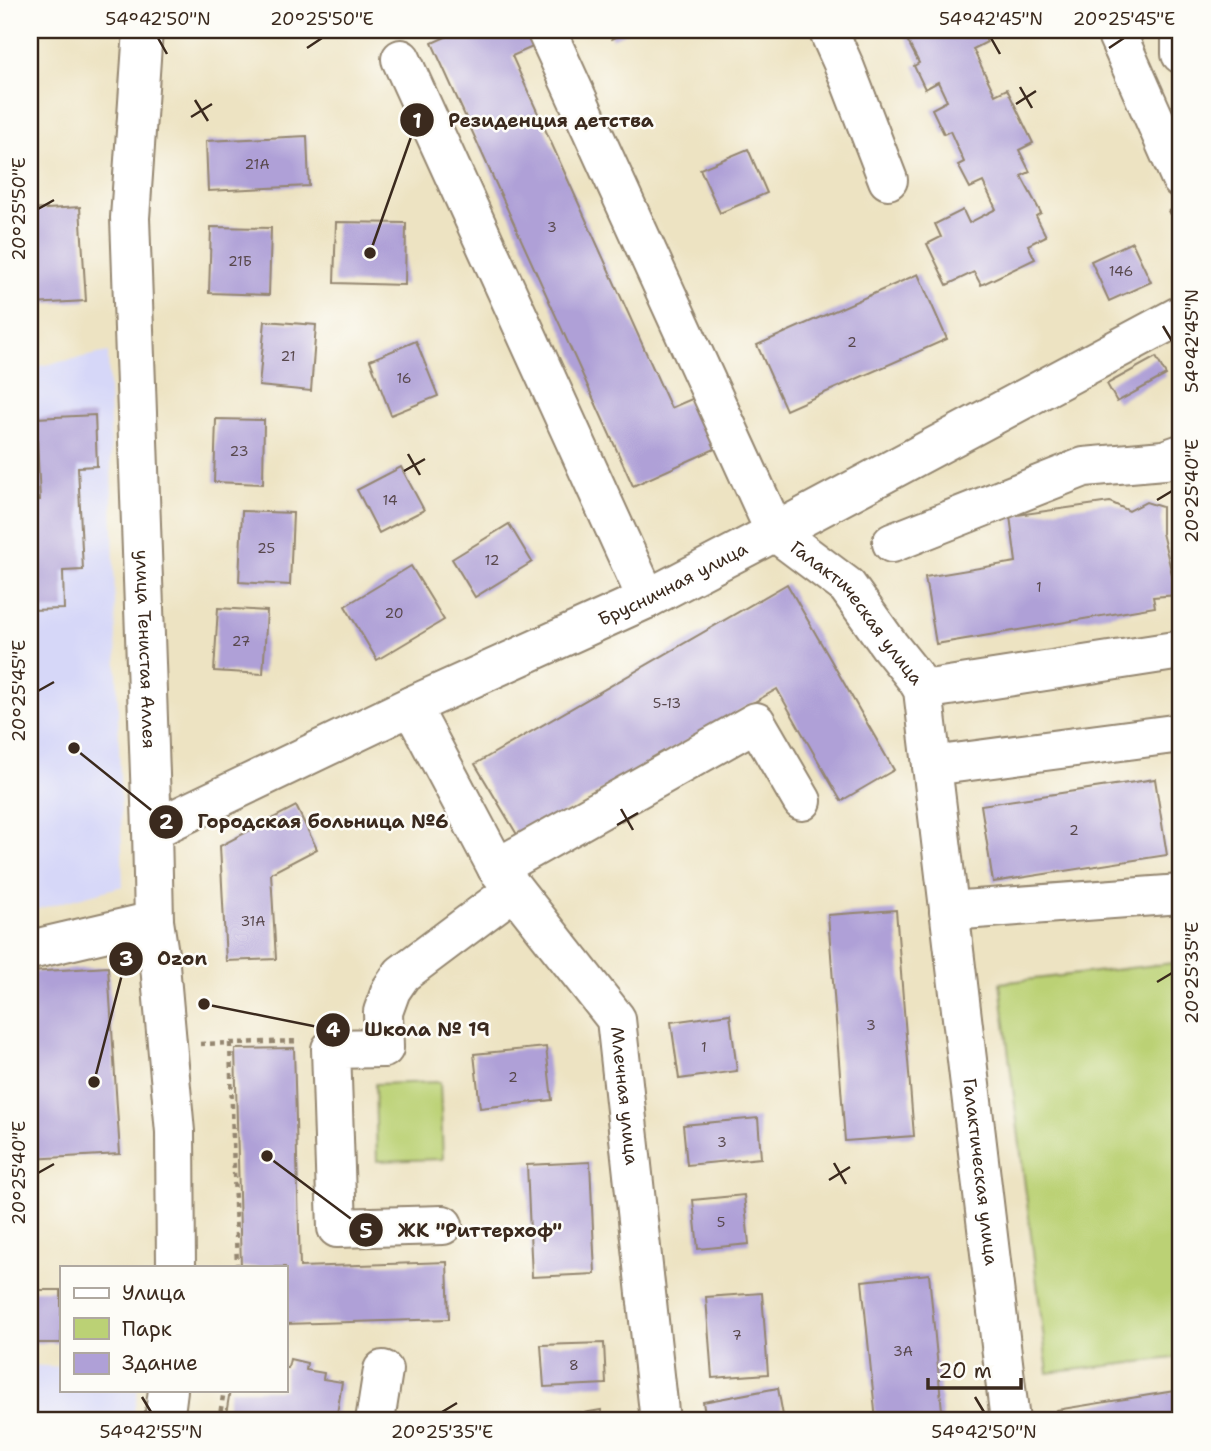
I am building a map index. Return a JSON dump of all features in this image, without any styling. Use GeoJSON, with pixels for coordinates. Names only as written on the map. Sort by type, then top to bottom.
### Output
{"type":"FeatureCollection","features":[{"type":"Feature","properties":{"kind":"street","name":"улица Тенистая Аллея"},"geometry":{"type":"LineString","coordinates":[[143,30],[131,218],[154,920],[175,1132],[176,1266]]}},
{"type":"Feature","properties":{"kind":"street","name":"Галактическая улица"},"geometry":{"type":"LineString","coordinates":[[546,30],[775,532],[847,586],[923,690],[1010,1421]]}},
{"type":"Feature","properties":{"kind":"street"},"geometry":{"type":"LineString","coordinates":[[828,30],[888,180]]}},
{"type":"Feature","properties":{"kind":"street"},"geometry":{"type":"LineString","coordinates":[[1115,30],[1176,167]]}},
{"type":"Feature","properties":{"kind":"street"},"geometry":{"type":"LineString","coordinates":[[1181,30],[1181,54]]}},
{"type":"Feature","properties":{"kind":"street"},"geometry":{"type":"LineString","coordinates":[[401,59],[647,599]]}},
{"type":"Feature","properties":{"kind":"street"},"geometry":{"type":"LineString","coordinates":[[1176,167],[1181,105]]}},
{"type":"Feature","properties":{"kind":"street","name":"Брусничная улица"},"geometry":{"type":"LineString","coordinates":[[152,830],[411,706],[647,599],[1181,315]]}},
{"type":"Feature","properties":{"kind":"street"},"geometry":{"type":"LineString","coordinates":[[892,543],[1084,467],[1164,460],[1181,454]]}},
{"type":"Feature","properties":{"kind":"street"},"geometry":{"type":"LineString","coordinates":[[923,690],[1181,650]]}},
{"type":"Feature","properties":{"kind":"street","name":"Млечная улица"},"geometry":{"type":"LineString","coordinates":[[411,706],[505,879],[616,1019],[660,1421]]}},
{"type":"Feature","properties":{"kind":"street"},"geometry":{"type":"LineString","coordinates":[[443,1225],[337,1228],[331,1049],[384,1048],[383,1012],[391,990],[402,974],[505,879],[756,722],[802,801]]}},
{"type":"Feature","properties":{"kind":"street"},"geometry":{"type":"LineString","coordinates":[[932,766],[1181,733]]}},
{"type":"Feature","properties":{"kind":"street"},"geometry":{"type":"LineString","coordinates":[[949,911],[1181,894]]}},
{"type":"Feature","properties":{"kind":"street"},"geometry":{"type":"LineString","coordinates":[[30,950],[154,920]]}},
{"type":"Feature","properties":{"kind":"street"},"geometry":{"type":"LineString","coordinates":[[375,1421],[383,1370]]}},
{"type":"Feature","properties":{"kind":"street"},"geometry":{"type":"LineString","coordinates":[[164,1421],[168,1392]]}},
{"type":"Feature","properties":{"kind":"path"},"geometry":{"type":"LineString","coordinates":[[200,1044],[331,1040],[331,1049]]}},
{"type":"Feature","properties":{"kind":"path"},"geometry":{"type":"LineString","coordinates":[[230,1043],[237,1266]]}},
{"type":"Feature","properties":{"kind":"path"},"geometry":{"type":"LineString","coordinates":[[219,1421],[224,1392]]}},
{"type":"Feature","properties":{"kind":"shaded area"},"geometry":{"type":"Polygon","coordinates":[[[108,352],[123,886],[30,911],[30,610],[64,609],[63,571],[82,569],[78,467],[97,466],[94,415],[37,418],[40,500],[30,500],[30,368],[108,352]]]}},
{"type":"Feature","properties":{"kind":"shaded area"},"geometry":{"type":"Polygon","coordinates":[[[30,1365],[60,1367],[60,1392],[138,1392],[132,1421],[30,1421],[30,1365]]]}},
{"type":"Feature","properties":{"kind":"green space"},"geometry":{"type":"Polygon","coordinates":[[[1181,962],[1181,1357],[1048,1373],[1000,983],[1181,962]]]}},
{"type":"Feature","properties":{"kind":"green space"},"geometry":{"type":"Polygon","coordinates":[[[440,1082],[443,1159],[377,1161],[375,1084],[440,1082]]]}},
{"type":"Feature","properties":{"kind":"building"},"geometry":{"type":"Polygon","coordinates":[[[461,30],[528,30],[535,46],[512,56],[671,408],[694,398],[717,448],[633,486],[432,43],[461,30]]]}},
{"type":"Feature","properties":{"kind":"building"},"geometry":{"type":"Polygon","coordinates":[[[608,30],[632,30],[612,39],[608,30]]]}},
{"type":"Feature","properties":{"kind":"building"},"geometry":{"type":"Polygon","coordinates":[[[897,30],[981,30],[987,42],[973,49],[995,95],[1007,89],[1033,143],[1019,150],[1030,172],[1021,176],[1041,213],[1036,216],[1046,236],[1028,245],[1035,259],[981,285],[974,272],[947,285],[927,244],[941,237],[935,224],[963,210],[969,223],[996,209],[983,182],[970,188],[958,165],[964,162],[950,131],[944,134],[932,109],[947,101],[938,82],[925,89],[914,66],[919,63],[903,32],[899,34],[897,30]]]}},
{"type":"Feature","properties":{"kind":"building"},"geometry":{"type":"Polygon","coordinates":[[[307,136],[309,186],[208,191],[206,141],[307,136]]]}},
{"type":"Feature","properties":{"kind":"building"},"geometry":{"type":"Polygon","coordinates":[[[748,149],[767,193],[720,213],[700,169],[748,149]]]}},
{"type":"Feature","properties":{"kind":"building"},"geometry":{"type":"Polygon","coordinates":[[[80,207],[86,301],[32,304],[30,210],[80,207]]]}},
{"type":"Feature","properties":{"kind":"building"},"geometry":{"type":"Polygon","coordinates":[[[336,222],[406,223],[405,285],[334,283],[336,222]]]}},
{"type":"Feature","properties":{"kind":"building"},"geometry":{"type":"Polygon","coordinates":[[[211,227],[271,228],[269,295],[209,293],[211,227]]]}},
{"type":"Feature","properties":{"kind":"building"},"geometry":{"type":"Polygon","coordinates":[[[1132,242],[1151,282],[1109,301],[1091,261],[1132,242]]]}},
{"type":"Feature","properties":{"kind":"building"},"geometry":{"type":"Polygon","coordinates":[[[918,274],[947,339],[786,410],[757,345],[918,274]]]}},
{"type":"Feature","properties":{"kind":"building"},"geometry":{"type":"Polygon","coordinates":[[[265,321],[316,325],[311,391],[259,386],[265,321]]]}},
{"type":"Feature","properties":{"kind":"building"},"geometry":{"type":"Polygon","coordinates":[[[416,341],[438,396],[391,415],[370,360],[416,341]]]}},
{"type":"Feature","properties":{"kind":"building"},"geometry":{"type":"Polygon","coordinates":[[[1156,357],[1166,375],[1117,402],[1107,384],[1156,357]]]}},
{"type":"Feature","properties":{"kind":"building"},"geometry":{"type":"Polygon","coordinates":[[[95,415],[97,466],[78,467],[83,570],[63,571],[64,609],[30,610],[30,500],[40,500],[36,418],[95,415]]]}},
{"type":"Feature","properties":{"kind":"building"},"geometry":{"type":"Polygon","coordinates":[[[216,419],[264,420],[263,484],[214,482],[216,419]]]}},
{"type":"Feature","properties":{"kind":"building"},"geometry":{"type":"Polygon","coordinates":[[[401,467],[424,510],[379,533],[357,490],[401,467]]]}},
{"type":"Feature","properties":{"kind":"building"},"geometry":{"type":"Polygon","coordinates":[[[1110,502],[1129,511],[1146,502],[1162,507],[1162,533],[1177,595],[1153,597],[1155,607],[936,644],[925,577],[1016,562],[1010,516],[1110,502]]]}},
{"type":"Feature","properties":{"kind":"building"},"geometry":{"type":"Polygon","coordinates":[[[242,511],[293,513],[290,585],[239,582],[242,511]]]}},
{"type":"Feature","properties":{"kind":"building"},"geometry":{"type":"Polygon","coordinates":[[[509,524],[532,562],[475,597],[452,559],[509,524]]]}},
{"type":"Feature","properties":{"kind":"building"},"geometry":{"type":"Polygon","coordinates":[[[411,566],[444,620],[377,660],[345,606],[411,566]]]}},
{"type":"Feature","properties":{"kind":"building"},"geometry":{"type":"Polygon","coordinates":[[[787,584],[894,770],[841,801],[777,689],[519,838],[475,764],[787,584]]]}},
{"type":"Feature","properties":{"kind":"building"},"geometry":{"type":"Polygon","coordinates":[[[218,608],[267,611],[263,674],[214,671],[218,608]]]}},
{"type":"Feature","properties":{"kind":"building"},"geometry":{"type":"Polygon","coordinates":[[[1155,779],[1167,855],[993,882],[981,805],[1155,779]]]}},
{"type":"Feature","properties":{"kind":"building"},"geometry":{"type":"Polygon","coordinates":[[[296,806],[317,849],[271,873],[276,959],[226,961],[220,846],[296,806]]]}},
{"type":"Feature","properties":{"kind":"building"},"geometry":{"type":"Polygon","coordinates":[[[896,910],[914,1136],[845,1141],[828,915],[896,910]]]}},
{"type":"Feature","properties":{"kind":"building"},"geometry":{"type":"Polygon","coordinates":[[[108,967],[120,1154],[30,1159],[30,1096],[33,1096],[30,972],[108,967]]]}},
{"type":"Feature","properties":{"kind":"building"},"geometry":{"type":"Polygon","coordinates":[[[730,1014],[737,1071],[679,1079],[671,1022],[730,1014]]]}},
{"type":"Feature","properties":{"kind":"building"},"geometry":{"type":"Polygon","coordinates":[[[546,1047],[552,1100],[480,1108],[474,1054],[546,1047]]]}},
{"type":"Feature","properties":{"kind":"building"},"geometry":{"type":"Polygon","coordinates":[[[294,1048],[300,1267],[447,1262],[449,1319],[287,1324],[287,1266],[241,1266],[235,1049],[294,1048]]]}},
{"type":"Feature","properties":{"kind":"building"},"geometry":{"type":"Polygon","coordinates":[[[758,1118],[761,1158],[687,1165],[683,1125],[758,1118]]]}},
{"type":"Feature","properties":{"kind":"building"},"geometry":{"type":"Polygon","coordinates":[[[590,1162],[595,1274],[532,1277],[527,1165],[590,1162]]]}},
{"type":"Feature","properties":{"kind":"building"},"geometry":{"type":"Polygon","coordinates":[[[744,1195],[749,1244],[698,1249],[693,1200],[744,1195]]]}},
{"type":"Feature","properties":{"kind":"building"},"geometry":{"type":"Polygon","coordinates":[[[929,1274],[943,1421],[876,1421],[862,1281],[929,1274]]]}},
{"type":"Feature","properties":{"kind":"building"},"geometry":{"type":"Polygon","coordinates":[[[30,1290],[60,1290],[60,1343],[30,1343],[30,1290]]]}},
{"type":"Feature","properties":{"kind":"building"},"geometry":{"type":"Polygon","coordinates":[[[762,1293],[768,1374],[712,1378],[706,1297],[762,1293]]]}},
{"type":"Feature","properties":{"kind":"building"},"geometry":{"type":"Polygon","coordinates":[[[604,1343],[606,1384],[544,1387],[541,1345],[604,1343]]]}},
{"type":"Feature","properties":{"kind":"building"},"geometry":{"type":"Polygon","coordinates":[[[290,1359],[307,1363],[306,1370],[324,1373],[323,1379],[342,1382],[336,1421],[225,1421],[230,1392],[287,1392],[290,1359]]]}},
{"type":"Feature","properties":{"kind":"building"},"geometry":{"type":"Polygon","coordinates":[[[778,1388],[784,1421],[706,1421],[703,1402],[778,1388]]]}},
{"type":"Feature","properties":{"kind":"building"},"geometry":{"type":"Polygon","coordinates":[[[1181,1390],[1181,1421],[1058,1421],[1056,1410],[1181,1390]]]}},
{"type":"Feature","properties":{"kind":"building"},"geometry":{"type":"Polygon","coordinates":[[[601,1410],[603,1421],[543,1421],[543,1420],[601,1410]]]}},
{"type":"Feature","properties":{"kind":"place","name":"Резиденция детства"},"geometry":{"type":"Point","coordinates":[370,253]}},
{"type":"Feature","properties":{"kind":"place","name":"Городская больница №6"},"geometry":{"type":"Point","coordinates":[74,748]}},
{"type":"Feature","properties":{"kind":"place","name":"Школа № 19"},"geometry":{"type":"Point","coordinates":[204,1004]}},
{"type":"Feature","properties":{"kind":"place","name":"Ozon"},"geometry":{"type":"Point","coordinates":[94,1082]}},
{"type":"Feature","properties":{"kind":"place","name":"ЖК \"Риттерхоф\""},"geometry":{"type":"Point","coordinates":[267,1156]}}]}
